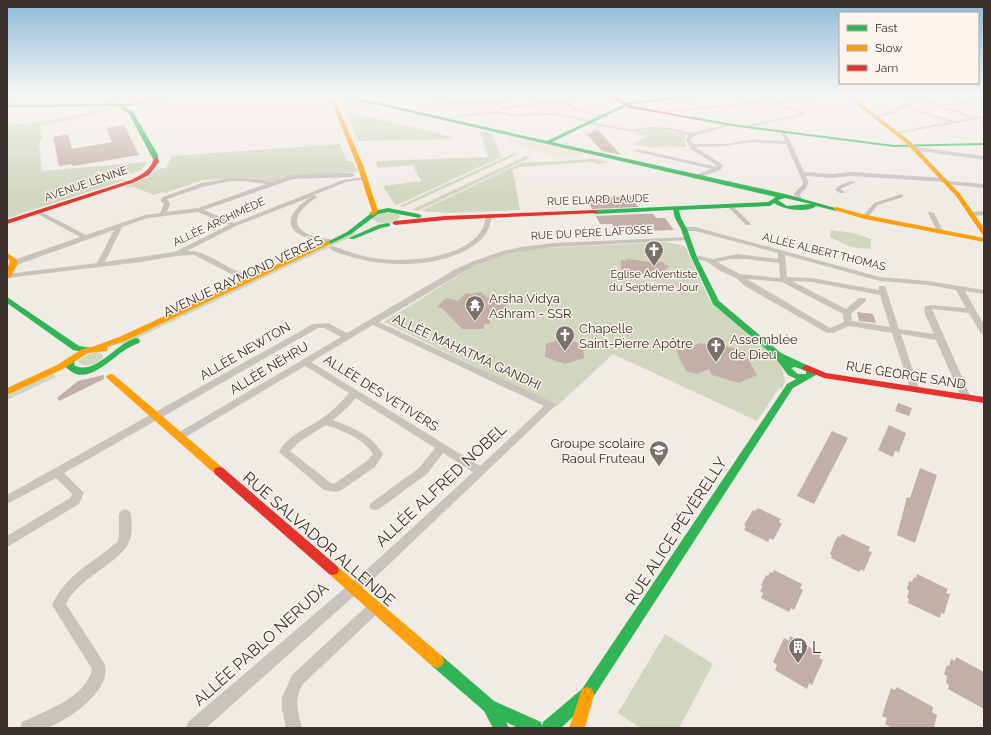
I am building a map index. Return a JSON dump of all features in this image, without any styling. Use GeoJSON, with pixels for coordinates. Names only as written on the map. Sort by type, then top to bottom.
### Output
{"type":"FeatureCollection","features":[{"type":"Feature","properties":{"kind":"main road","name":"AVENUE LÉNINE"},"geometry":{"type":"LineString","coordinates":[[7,222],[123,185],[143,176],[153,168],[156,162],[155,155],[140,128]]}},
{"type":"Feature","properties":{"kind":"main road"},"geometry":{"type":"LineString","coordinates":[[349,128],[365,181],[375,211],[370,217],[373,223],[391,224],[404,218],[399,212],[382,204],[365,181]]}},
{"type":"Feature","properties":{"kind":"main road"},"geometry":{"type":"LineString","coordinates":[[482,128],[696,177],[759,192],[777,198],[800,201],[865,217],[911,226],[984,236]]}},
{"type":"Feature","properties":{"kind":"main road"},"geometry":{"type":"LineString","coordinates":[[547,143],[578,128]]}},
{"type":"Feature","properties":{"kind":"main road"},"geometry":{"type":"LineString","coordinates":[[749,128],[913,148],[984,144]]}},
{"type":"Feature","properties":{"kind":"main road"},"geometry":{"type":"LineString","coordinates":[[891,128],[947,182],[973,214],[984,236]]}},
{"type":"Feature","properties":{"kind":"main road"},"geometry":{"type":"LineString","coordinates":[[777,198],[770,204],[692,208],[678,212],[694,257],[716,302],[778,355],[805,372]]}},
{"type":"Feature","properties":{"kind":"main road"},"geometry":{"type":"LineString","coordinates":[[777,198],[776,204],[787,207]]}},
{"type":"Feature","properties":{"kind":"main road"},"geometry":{"type":"LineString","coordinates":[[753,205],[787,207],[800,201]]}},
{"type":"Feature","properties":{"kind":"main road","name":"RUE ELIARD LAUDE"},"geometry":{"type":"LineString","coordinates":[[391,224],[445,218],[653,209],[678,212]]}},
{"type":"Feature","properties":{"kind":"main road","name":"RUE ELIARD LAUDE"},"geometry":{"type":"LineString","coordinates":[[370,217],[385,210],[445,218]]}},
{"type":"Feature","properties":{"kind":"main road","name":"AVENUE RAYMOND VERGÈS"},"geometry":{"type":"LineString","coordinates":[[105,364],[111,356],[123,347],[331,245],[360,226],[370,217]]}},
{"type":"Feature","properties":{"kind":"main road","name":"AVENUE RAYMOND VERGÈS"},"geometry":{"type":"LineString","coordinates":[[72,359],[92,349],[115,342],[242,280],[259,275],[331,245],[391,224]]}},
{"type":"Feature","properties":{"kind":"main road"},"geometry":{"type":"LineString","coordinates":[[911,226],[984,236]]}},
{"type":"Feature","properties":{"kind":"main road"},"geometry":{"type":"LineString","coordinates":[[7,255],[14,260],[14,263],[7,276]]}},
{"type":"Feature","properties":{"kind":"main road"},"geometry":{"type":"LineString","coordinates":[[7,299],[76,348],[110,351],[111,356]]}},
{"type":"Feature","properties":{"kind":"main road"},"geometry":{"type":"LineString","coordinates":[[76,348],[69,366],[74,370],[79,371]]}},
{"type":"Feature","properties":{"kind":"main road"},"geometry":{"type":"LineString","coordinates":[[778,355],[788,371],[790,386]]}},
{"type":"Feature","properties":{"kind":"main road"},"geometry":{"type":"LineString","coordinates":[[7,392],[54,370],[72,359]]}},
{"type":"Feature","properties":{"kind":"main road"},"geometry":{"type":"LineString","coordinates":[[7,402],[64,376],[79,371],[92,370],[105,364],[112,372],[111,377],[104,376],[92,370]]}},
{"type":"Feature","properties":{"kind":"main road"},"geometry":{"type":"LineString","coordinates":[[788,371],[791,364],[805,372]]}},
{"type":"Feature","properties":{"kind":"main road"},"geometry":{"type":"LineString","coordinates":[[788,371],[805,372]]}},
{"type":"Feature","properties":{"kind":"main road","name":"RUE GEORGE SAND"},"geometry":{"type":"LineString","coordinates":[[805,372],[984,400]]}},
{"type":"Feature","properties":{"kind":"main road","name":"RUE ALICE PÉVÉRELLY"},"geometry":{"type":"LineString","coordinates":[[549,728],[587,694],[790,386],[805,372]]}},
{"type":"Feature","properties":{"kind":"main road","name":"RUE SALVADOR ALLENDE"},"geometry":{"type":"LineString","coordinates":[[111,377],[489,706],[501,728]]}},
{"type":"Feature","properties":{"kind":"main road","name":"RUE ALICE PÉVÉRELLY"},"geometry":{"type":"LineString","coordinates":[[577,728],[587,694]]}},
{"type":"Feature","properties":{"kind":"main road"},"geometry":{"type":"LineString","coordinates":[[489,706],[535,728]]}},
{"type":"Feature","properties":{"kind":"street"},"geometry":{"type":"LineString","coordinates":[[617,128],[636,131],[650,128]]}},
{"type":"Feature","properties":{"kind":"street"},"geometry":{"type":"LineString","coordinates":[[666,128],[692,135],[716,128]]}},
{"type":"Feature","properties":{"kind":"street"},"geometry":{"type":"LineString","coordinates":[[897,133],[924,128]]}},
{"type":"Feature","properties":{"kind":"street"},"geometry":{"type":"LineString","coordinates":[[783,132],[806,185],[798,192],[800,201]]}},
{"type":"Feature","properties":{"kind":"street"},"geometry":{"type":"LineString","coordinates":[[692,135],[688,140],[691,146],[717,163],[720,166],[718,170]]}},
{"type":"Feature","properties":{"kind":"street"},"geometry":{"type":"LineString","coordinates":[[691,146],[723,146],[746,141],[789,143]]}},
{"type":"Feature","properties":{"kind":"street"},"geometry":{"type":"LineString","coordinates":[[913,148],[984,158]]}},
{"type":"Feature","properties":{"kind":"street"},"geometry":{"type":"LineString","coordinates":[[637,151],[718,170]]}},
{"type":"Feature","properties":{"kind":"street"},"geometry":{"type":"LineString","coordinates":[[696,177],[718,170]]}},
{"type":"Feature","properties":{"kind":"street"},"geometry":{"type":"LineString","coordinates":[[802,174],[828,176],[851,174],[984,186]]}},
{"type":"Feature","properties":{"kind":"street"},"geometry":{"type":"LineString","coordinates":[[14,263],[147,216],[199,210],[299,176],[365,181]]}},
{"type":"Feature","properties":{"kind":"street"},"geometry":{"type":"LineString","coordinates":[[828,176],[846,184]]}},
{"type":"Feature","properties":{"kind":"street"},"geometry":{"type":"LineString","coordinates":[[163,214],[167,204],[163,200],[165,198],[216,181],[252,179],[272,184]]}},
{"type":"Feature","properties":{"kind":"street","name":"ALLÉE ARCHIMÈDE"},"geometry":{"type":"LineString","coordinates":[[7,276],[176,254],[234,225],[345,181],[365,181]]}},
{"type":"Feature","properties":{"kind":"street"},"geometry":{"type":"LineString","coordinates":[[365,181],[325,193],[305,202],[297,209],[294,215],[293,221],[296,228],[306,237],[365,258],[389,262],[439,257],[460,251],[481,237],[488,227],[489,216]]}},
{"type":"Feature","properties":{"kind":"street"},"geometry":{"type":"LineString","coordinates":[[842,192],[838,190],[846,184],[854,182]]}},
{"type":"Feature","properties":{"kind":"street"},"geometry":{"type":"LineString","coordinates":[[865,217],[876,204],[901,196]]}},
{"type":"Feature","properties":{"kind":"street"},"geometry":{"type":"LineString","coordinates":[[730,206],[748,224]]}},
{"type":"Feature","properties":{"kind":"street"},"geometry":{"type":"LineString","coordinates":[[199,210],[234,225]]}},
{"type":"Feature","properties":{"kind":"street"},"geometry":{"type":"LineString","coordinates":[[38,212],[86,238]]}},
{"type":"Feature","properties":{"kind":"street"},"geometry":{"type":"LineString","coordinates":[[973,214],[984,213]]}},
{"type":"Feature","properties":{"kind":"street"},"geometry":{"type":"LineString","coordinates":[[931,214],[939,229]]}},
{"type":"Feature","properties":{"kind":"street"},"geometry":{"type":"LineString","coordinates":[[100,265],[119,226]]}},
{"type":"Feature","properties":{"kind":"street","name":"ALLÉE ALBERT THOMAS"},"geometry":{"type":"LineString","coordinates":[[684,229],[695,229],[880,279],[984,292]]}},
{"type":"Feature","properties":{"kind":"street","name":"RUE DU PÈRE LAFOSSE"},"geometry":{"type":"LineString","coordinates":[[372,322],[470,265],[504,252],[547,245],[688,239]]}},
{"type":"Feature","properties":{"kind":"street"},"geometry":{"type":"LineString","coordinates":[[176,254],[195,253],[242,280]]}},
{"type":"Feature","properties":{"kind":"street"},"geometry":{"type":"LineString","coordinates":[[781,253],[784,280]]}},
{"type":"Feature","properties":{"kind":"street"},"geometry":{"type":"LineString","coordinates":[[713,261],[722,257],[734,256],[781,261]]}},
{"type":"Feature","properties":{"kind":"street"},"geometry":{"type":"LineString","coordinates":[[694,257],[713,261],[723,269],[739,276],[778,280],[823,282],[884,293]]}},
{"type":"Feature","properties":{"kind":"street"},"geometry":{"type":"LineString","coordinates":[[739,276],[748,284],[830,331],[848,324],[940,338]]}},
{"type":"Feature","properties":{"kind":"street"},"geometry":{"type":"LineString","coordinates":[[880,279],[914,389]]}},
{"type":"Feature","properties":{"kind":"street"},"geometry":{"type":"LineString","coordinates":[[784,280],[847,313]]}},
{"type":"Feature","properties":{"kind":"street"},"geometry":{"type":"LineString","coordinates":[[959,288],[984,332]]}},
{"type":"Feature","properties":{"kind":"street"},"geometry":{"type":"LineString","coordinates":[[847,313],[862,300]]}},
{"type":"Feature","properties":{"kind":"street"},"geometry":{"type":"LineString","coordinates":[[966,397],[928,312],[928,308],[932,307],[972,311]]}},
{"type":"Feature","properties":{"kind":"street"},"geometry":{"type":"LineString","coordinates":[[847,313],[848,324]]}},
{"type":"Feature","properties":{"kind":"street","name":"ALLÉE NÉHRU"},"geometry":{"type":"LineString","coordinates":[[180,436],[372,322]]}},
{"type":"Feature","properties":{"kind":"street","name":"ALLÉE MAHATMA GANDHI"},"geometry":{"type":"LineString","coordinates":[[372,322],[551,405]]}},
{"type":"Feature","properties":{"kind":"street","name":"ALLÉE NEWTON"},"geometry":{"type":"LineString","coordinates":[[7,500],[316,326],[325,325],[348,337]]}},
{"type":"Feature","properties":{"kind":"street","name":"ALLÉE DES VÉTIVERS"},"geometry":{"type":"LineString","coordinates":[[305,362],[480,471]]}},
{"type":"Feature","properties":{"kind":"street"},"geometry":{"type":"LineString","coordinates":[[325,421],[363,438],[373,446],[378,454],[371,464],[336,488],[328,487],[284,452],[288,445],[325,421],[346,403],[354,393]]}},
{"type":"Feature","properties":{"kind":"street","name":"ALLÉE ALFRED NOBEL"},"geometry":{"type":"LineString","coordinates":[[352,588],[377,568],[551,405]]}},
{"type":"Feature","properties":{"kind":"street","name":"ALLÉE DES VÉTIVERS"},"geometry":{"type":"LineString","coordinates":[[375,506],[423,470],[442,447]]}},
{"type":"Feature","properties":{"kind":"street"},"geometry":{"type":"LineString","coordinates":[[7,542],[76,501],[78,494],[57,472]]}},
{"type":"Feature","properties":{"kind":"street"},"geometry":{"type":"LineString","coordinates":[[28,728],[71,706],[90,690],[97,680],[99,668],[59,605],[62,595],[70,586],[122,545],[125,537],[125,514]]}},
{"type":"Feature","properties":{"kind":"street","name":"ALLÉE PABLO NERUDA"},"geometry":{"type":"LineString","coordinates":[[194,728],[352,588]]}},
{"type":"Feature","properties":{"kind":"street"},"geometry":{"type":"LineString","coordinates":[[294,728],[288,703],[290,691],[297,680],[375,607]]}},
{"type":"Feature","properties":{"kind":"green space"},"geometry":{"type":"Polygon","coordinates":[[[7,128],[40,128],[42,139],[39,142],[42,171],[147,162],[144,167],[136,173],[111,174],[105,180],[126,180],[7,218],[7,128]]]}},
{"type":"Feature","properties":{"kind":"green space"},"geometry":{"type":"Polygon","coordinates":[[[353,128],[417,128],[453,137],[450,139],[359,141],[353,128]]]}},
{"type":"Feature","properties":{"kind":"green space"},"geometry":{"type":"Polygon","coordinates":[[[657,129],[685,134],[684,142],[687,147],[662,146],[653,148],[634,144],[647,136],[631,133],[657,129]]]}},
{"type":"Feature","properties":{"kind":"green space"},"geometry":{"type":"Polygon","coordinates":[[[480,132],[492,133],[501,157],[397,205],[394,203],[383,186],[421,181],[413,165],[377,168],[376,161],[488,157],[489,159],[480,132]]]}},
{"type":"Feature","properties":{"kind":"green space"},"geometry":{"type":"Polygon","coordinates":[[[340,144],[347,161],[353,161],[358,172],[296,175],[275,182],[254,178],[203,180],[165,193],[162,192],[154,195],[132,186],[124,188],[149,176],[158,169],[166,168],[172,156],[340,144]]]}},
{"type":"Feature","properties":{"kind":"green space"},"geometry":{"type":"Polygon","coordinates":[[[514,153],[518,154],[403,207],[399,206],[514,153]]]}},
{"type":"Feature","properties":{"kind":"green space"},"geometry":{"type":"Polygon","coordinates":[[[526,156],[531,157],[418,211],[413,209],[526,156]]]}},
{"type":"Feature","properties":{"kind":"green space"},"geometry":{"type":"Polygon","coordinates":[[[593,159],[608,162],[599,164],[591,162],[520,167],[513,170],[520,210],[449,213],[421,211],[521,163],[593,159]]]}},
{"type":"Feature","properties":{"kind":"green space"},"geometry":{"type":"Polygon","coordinates":[[[382,212],[398,214],[400,217],[391,223],[380,223],[373,220],[373,217],[382,212]]]}},
{"type":"Feature","properties":{"kind":"green space"},"geometry":{"type":"Polygon","coordinates":[[[831,230],[853,233],[871,239],[871,249],[851,247],[830,237],[831,230]]]}},
{"type":"Feature","properties":{"kind":"green space"},"geometry":{"type":"Polygon","coordinates":[[[353,232],[357,234],[123,345],[119,342],[353,232]]]}},
{"type":"Feature","properties":{"kind":"green space"},"geometry":{"type":"Polygon","coordinates":[[[666,242],[681,245],[686,248],[709,299],[781,363],[785,382],[782,389],[779,388],[757,421],[613,354],[557,406],[384,322],[475,265],[507,254],[544,248],[666,242]]]}},
{"type":"Feature","properties":{"kind":"green space"},"geometry":{"type":"Polygon","coordinates":[[[99,352],[103,355],[103,357],[95,363],[85,365],[79,363],[79,360],[92,353],[99,352]]]}},
{"type":"Feature","properties":{"kind":"green space"},"geometry":{"type":"Polygon","coordinates":[[[52,373],[56,377],[7,400],[7,394],[52,373]]]}},
{"type":"Feature","properties":{"kind":"green space"},"geometry":{"type":"Polygon","coordinates":[[[665,634],[713,664],[679,728],[640,728],[618,713],[665,634]]]}},
{"type":"Feature","properties":{"kind":"shaded area"},"geometry":{"type":"Polygon","coordinates":[[[509,136],[585,153],[581,155],[560,157],[509,144],[506,138],[509,136]]]}},
{"type":"Feature","properties":{"kind":"building"},"geometry":{"type":"Polygon","coordinates":[[[106,128],[126,128],[139,155],[73,166],[72,164],[59,166],[53,137],[68,134],[72,149],[112,142],[106,128]]]}},
{"type":"Feature","properties":{"kind":"building"},"geometry":{"type":"Polygon","coordinates":[[[595,130],[599,131],[621,155],[602,151],[587,135],[595,130]]]}},
{"type":"Feature","properties":{"kind":"building"},"geometry":{"type":"Polygon","coordinates":[[[631,196],[638,207],[592,209],[587,199],[631,196]]]}},
{"type":"Feature","properties":{"kind":"building"},"geometry":{"type":"Polygon","coordinates":[[[653,214],[656,218],[665,218],[674,230],[644,231],[645,234],[632,235],[627,227],[614,228],[612,224],[600,224],[596,216],[653,214]]]}},
{"type":"Feature","properties":{"kind":"building","name":"Église Adventiste du Septième Jour"},"geometry":{"type":"Polygon","coordinates":[[[627,259],[652,262],[654,260],[665,263],[664,265],[669,266],[661,274],[654,274],[652,276],[641,273],[621,273],[621,260],[625,261],[627,259]]]}},
{"type":"Feature","properties":{"kind":"building"},"geometry":{"type":"Polygon","coordinates":[[[481,292],[488,298],[506,298],[507,311],[501,309],[490,314],[490,324],[484,324],[484,329],[462,329],[443,309],[437,307],[446,298],[458,301],[466,293],[471,294],[481,292]]]}},
{"type":"Feature","properties":{"kind":"building"},"geometry":{"type":"Polygon","coordinates":[[[857,312],[873,314],[876,323],[859,321],[857,312]]]}},
{"type":"Feature","properties":{"kind":"building","name":"Chapelle Saint-Pierre Apôtre"},"geometry":{"type":"Polygon","coordinates":[[[564,338],[583,345],[584,358],[565,364],[545,357],[546,344],[564,338]]]}},
{"type":"Feature","properties":{"kind":"building","name":"Assemblée de Dieu"},"geometry":{"type":"Polygon","coordinates":[[[700,343],[711,345],[719,362],[726,346],[743,351],[740,356],[748,359],[757,375],[739,383],[712,375],[709,369],[697,374],[686,371],[676,349],[684,351],[685,349],[700,343]]]}},
{"type":"Feature","properties":{"kind":"building"},"geometry":{"type":"Polygon","coordinates":[[[104,375],[104,379],[59,401],[57,398],[78,381],[104,375]]]}},
{"type":"Feature","properties":{"kind":"building"},"geometry":{"type":"Polygon","coordinates":[[[898,403],[912,408],[909,416],[895,411],[898,403]]]}},
{"type":"Feature","properties":{"kind":"building"},"geometry":{"type":"Polygon","coordinates":[[[889,425],[906,433],[899,452],[895,451],[893,457],[878,450],[889,425]]]}},
{"type":"Feature","properties":{"kind":"building"},"geometry":{"type":"Polygon","coordinates":[[[832,431],[848,438],[814,504],[797,496],[832,431]]]}},
{"type":"Feature","properties":{"kind":"building"},"geometry":{"type":"Polygon","coordinates":[[[920,468],[937,475],[915,543],[897,535],[907,497],[910,498],[920,468]]]}},
{"type":"Feature","properties":{"kind":"building"},"geometry":{"type":"Polygon","coordinates":[[[758,508],[781,519],[779,522],[782,524],[773,540],[770,538],[768,542],[744,530],[746,526],[744,525],[753,510],[755,511],[758,508]]]}},
{"type":"Feature","properties":{"kind":"building"},"geometry":{"type":"Polygon","coordinates":[[[842,534],[870,547],[868,551],[872,552],[864,571],[861,569],[859,572],[831,558],[832,555],[830,554],[835,541],[838,536],[840,537],[842,534]]]}},
{"type":"Feature","properties":{"kind":"building"},"geometry":{"type":"Polygon","coordinates":[[[774,570],[802,584],[800,588],[803,590],[794,610],[791,608],[789,612],[761,598],[763,593],[760,591],[763,586],[761,585],[766,575],[768,576],[770,572],[773,573],[774,570]]]}},
{"type":"Feature","properties":{"kind":"building"},"geometry":{"type":"Polygon","coordinates":[[[917,574],[948,589],[946,593],[950,594],[944,614],[941,613],[940,618],[908,603],[909,599],[907,598],[909,591],[907,589],[909,581],[912,582],[914,577],[916,578],[917,574]]]}},
{"type":"Feature","properties":{"kind":"building","name":"L"},"geometry":{"type":"Polygon","coordinates":[[[790,636],[821,654],[819,658],[823,660],[812,685],[809,683],[807,689],[775,670],[777,665],[773,662],[784,638],[789,641],[790,636]]]}},
{"type":"Feature","properties":{"kind":"building"},"geometry":{"type":"Polygon","coordinates":[[[956,657],[984,672],[984,709],[948,689],[949,685],[946,683],[947,676],[944,674],[951,659],[955,661],[956,657]]]}},
{"type":"Feature","properties":{"kind":"building"},"geometry":{"type":"Polygon","coordinates":[[[897,687],[933,707],[932,712],[937,715],[934,728],[892,728],[885,724],[887,718],[882,716],[891,688],[895,690],[897,687]]]}},
{"type":"Feature","properties":{"kind":"traffic: fast"},"geometry":{"type":"LineString","coordinates":[[140,128],[156,159]]}},
{"type":"Feature","properties":{"kind":"traffic: fast"},"geometry":{"type":"LineString","coordinates":[[485,128],[781,196]]}},
{"type":"Feature","properties":{"kind":"traffic: fast"},"geometry":{"type":"LineString","coordinates":[[547,143],[578,128]]}},
{"type":"Feature","properties":{"kind":"traffic: fast"},"geometry":{"type":"LineString","coordinates":[[756,128],[894,146],[984,144]]}},
{"type":"Feature","properties":{"kind":"traffic: fast"},"geometry":{"type":"LineString","coordinates":[[595,212],[770,204],[777,198],[785,196],[836,209]]}},
{"type":"Feature","properties":{"kind":"traffic: fast"},"geometry":{"type":"LineString","coordinates":[[774,200],[782,206],[792,208],[813,206]]}},
{"type":"Feature","properties":{"kind":"traffic: fast"},"geometry":{"type":"LineString","coordinates":[[676,208],[678,218],[684,229],[694,257],[716,302],[778,355],[799,364]]}},
{"type":"Feature","properties":{"kind":"traffic: fast"},"geometry":{"type":"LineString","coordinates":[[328,243],[349,233],[376,212],[388,210],[419,216]]}},
{"type":"Feature","properties":{"kind":"traffic: fast"},"geometry":{"type":"LineString","coordinates":[[352,238],[380,226],[388,225]]}},
{"type":"Feature","properties":{"kind":"traffic: fast"},"geometry":{"type":"LineString","coordinates":[[7,299],[76,348],[89,350]]}},
{"type":"Feature","properties":{"kind":"traffic: fast"},"geometry":{"type":"LineString","coordinates":[[71,360],[69,366],[76,371],[84,372],[91,370],[104,363],[116,352],[136,341]]}},
{"type":"Feature","properties":{"kind":"traffic: fast"},"geometry":{"type":"LineString","coordinates":[[778,355],[784,365],[787,369],[795,376],[805,377],[811,375],[810,370],[798,364],[795,364],[789,366],[786,368]]}},
{"type":"Feature","properties":{"kind":"traffic: fast"},"geometry":{"type":"LineString","coordinates":[[549,728],[587,694],[790,386],[804,378]]}},
{"type":"Feature","properties":{"kind":"traffic: fast"},"geometry":{"type":"LineString","coordinates":[[437,661],[489,706],[501,728]]}},
{"type":"Feature","properties":{"kind":"traffic: fast"},"geometry":{"type":"LineString","coordinates":[[489,706],[535,728]]}},
{"type":"Feature","properties":{"kind":"traffic: slow"},"geometry":{"type":"LineString","coordinates":[[345,128],[360,165],[375,211],[372,214]]}},
{"type":"Feature","properties":{"kind":"traffic: slow"},"geometry":{"type":"LineString","coordinates":[[890,128],[908,142],[958,195],[984,233]]}},
{"type":"Feature","properties":{"kind":"traffic: slow"},"geometry":{"type":"LineString","coordinates":[[836,209],[865,217],[984,240]]}},
{"type":"Feature","properties":{"kind":"traffic: slow"},"geometry":{"type":"LineString","coordinates":[[95,349],[122,339],[328,243]]}},
{"type":"Feature","properties":{"kind":"traffic: slow"},"geometry":{"type":"LineString","coordinates":[[7,255],[14,260],[14,263],[7,276]]}},
{"type":"Feature","properties":{"kind":"traffic: slow"},"geometry":{"type":"LineString","coordinates":[[7,392],[60,367],[85,351],[104,349]]}},
{"type":"Feature","properties":{"kind":"traffic: slow"},"geometry":{"type":"LineString","coordinates":[[111,377],[219,471]]}},
{"type":"Feature","properties":{"kind":"traffic: slow"},"geometry":{"type":"LineString","coordinates":[[333,570],[437,661]]}},
{"type":"Feature","properties":{"kind":"traffic: slow"},"geometry":{"type":"LineString","coordinates":[[577,728],[587,694]]}},
{"type":"Feature","properties":{"kind":"traffic: jam"},"geometry":{"type":"LineString","coordinates":[[7,222],[133,181],[147,174],[156,162],[156,159]]}},
{"type":"Feature","properties":{"kind":"traffic: jam"},"geometry":{"type":"LineString","coordinates":[[395,223],[445,218],[595,212]]}},
{"type":"Feature","properties":{"kind":"traffic: jam"},"geometry":{"type":"LineString","coordinates":[[807,368],[824,375],[984,400]]}},
{"type":"Feature","properties":{"kind":"traffic: jam"},"geometry":{"type":"LineString","coordinates":[[219,471],[333,570]]}},
{"type":"Feature","properties":{"kind":"place","name":"Église Adventiste du Septième Jour"},"geometry":{"type":"Point","coordinates":[654,267]}},
{"type":"Feature","properties":{"kind":"place","name":"Arsha Vidya Ashram - SSR"},"geometry":{"type":"Point","coordinates":[475,322]}},
{"type":"Feature","properties":{"kind":"place","name":"Chapelle Saint-Pierre Apôtre"},"geometry":{"type":"Point","coordinates":[565,352]}},
{"type":"Feature","properties":{"kind":"place","name":"Assemblée de Dieu"},"geometry":{"type":"Point","coordinates":[716,363]}},
{"type":"Feature","properties":{"kind":"place","name":"Groupe scolaire Raoul Fruteau"},"geometry":{"type":"Point","coordinates":[659,467]}},
{"type":"Feature","properties":{"kind":"place","name":"L"},"geometry":{"type":"Point","coordinates":[798,664]}}]}
